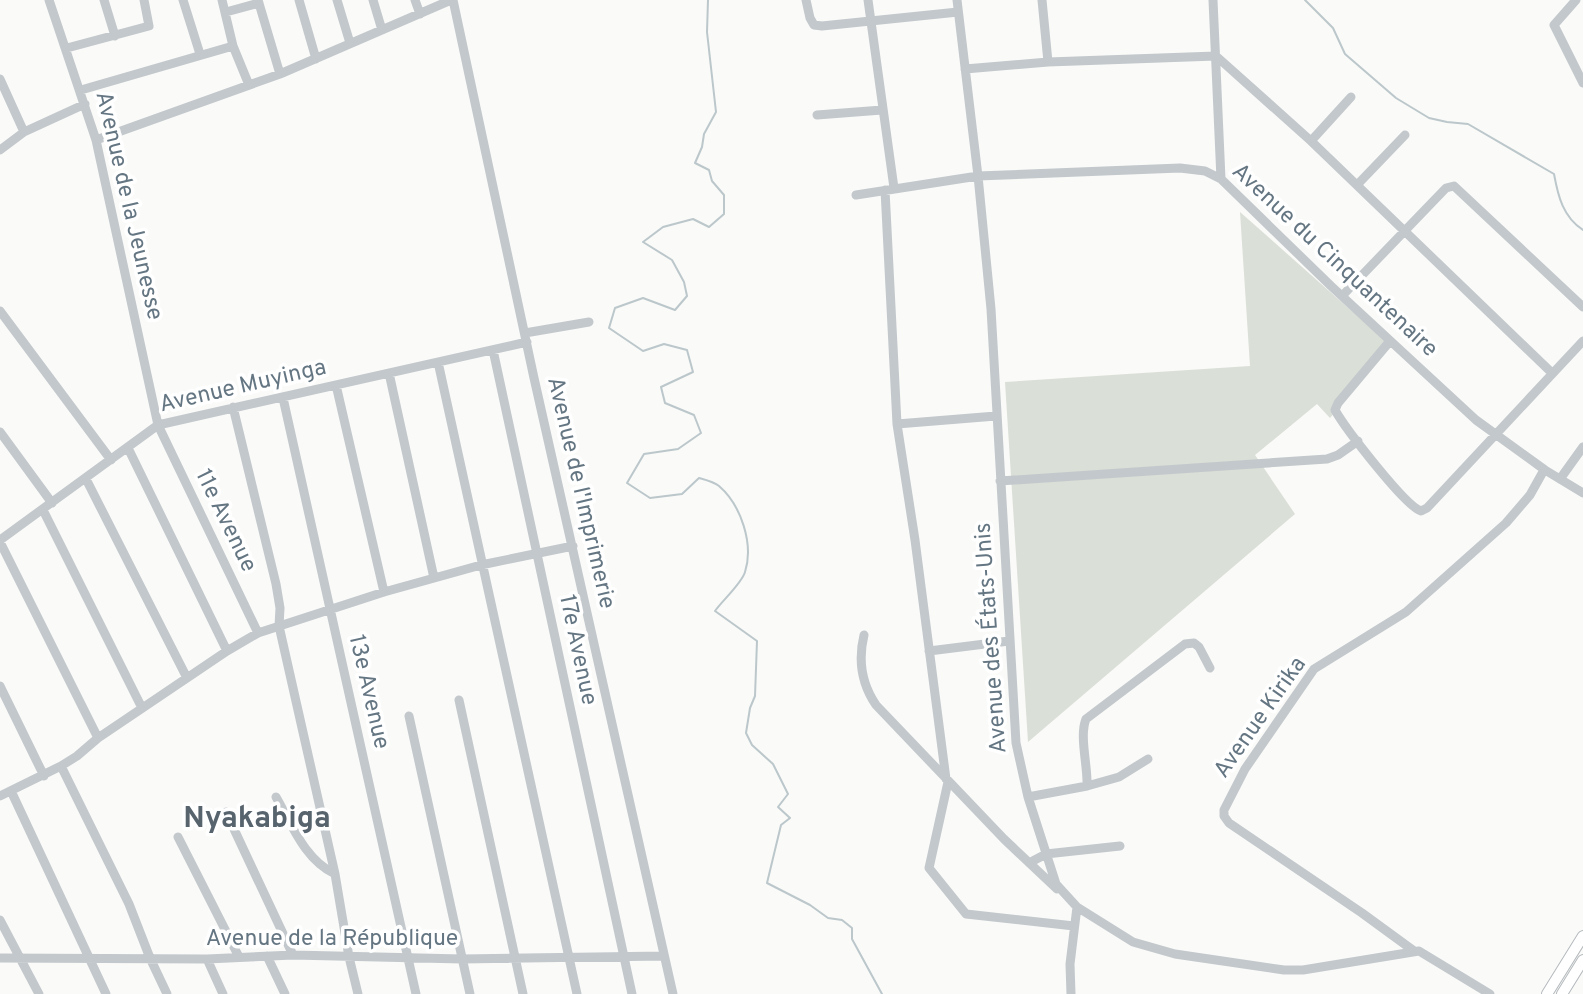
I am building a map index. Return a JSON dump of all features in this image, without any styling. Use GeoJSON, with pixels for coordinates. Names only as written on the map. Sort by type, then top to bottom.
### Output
{"type":"FeatureCollection","features":[{"type":"Feature","properties":{"kind":"main road"},"geometry":{"type":"LineString","coordinates":[[1547,994],[1583,936]]}},
{"type":"Feature","properties":{"kind":"main road"},"geometry":{"type":"LineString","coordinates":[[1562,994],[1583,960]]}},
{"type":"Feature","properties":{"kind":"street","name":"Avenue de la Jeunesse"},"geometry":{"type":"LineString","coordinates":[[49,0],[96,140],[158,425]]}},
{"type":"Feature","properties":{"kind":"street"},"geometry":{"type":"LineString","coordinates":[[104,0],[115,36]]}},
{"type":"Feature","properties":{"kind":"street"},"geometry":{"type":"LineString","coordinates":[[66,48],[149,26],[144,0]]}},
{"type":"Feature","properties":{"kind":"street"},"geometry":{"type":"LineString","coordinates":[[183,0],[200,54]]}},
{"type":"Feature","properties":{"kind":"street"},"geometry":{"type":"LineString","coordinates":[[222,0],[233,46],[249,85]]}},
{"type":"Feature","properties":{"kind":"street"},"geometry":{"type":"LineString","coordinates":[[299,0],[316,59]]}},
{"type":"Feature","properties":{"kind":"street"},"geometry":{"type":"LineString","coordinates":[[337,0],[350,43]]}},
{"type":"Feature","properties":{"kind":"street"},"geometry":{"type":"LineString","coordinates":[[373,0],[382,30]]}},
{"type":"Feature","properties":{"kind":"street"},"geometry":{"type":"LineString","coordinates":[[415,0],[420,14]]}},
{"type":"Feature","properties":{"kind":"street"},"geometry":{"type":"LineString","coordinates":[[96,140],[280,74],[452,0]]}},
{"type":"Feature","properties":{"kind":"street","name":"Avenue de l'Imprimerie"},"geometry":{"type":"LineString","coordinates":[[452,0],[673,994]]}},
{"type":"Feature","properties":{"kind":"street"},"geometry":{"type":"LineString","coordinates":[[806,0],[814,25],[852,24],[958,12]]}},
{"type":"Feature","properties":{"kind":"street"},"geometry":{"type":"LineString","coordinates":[[868,0],[890,189],[897,424],[947,781],[929,868],[966,914],[1074,926]]}},
{"type":"Feature","properties":{"kind":"street","name":"Avenue des États-Unis"},"geometry":{"type":"LineString","coordinates":[[957,0],[991,309],[1016,743],[1028,797],[1056,884],[1077,907],[1143,946],[1175,954],[1284,971],[1414,951]]}},
{"type":"Feature","properties":{"kind":"street"},"geometry":{"type":"LineString","coordinates":[[1042,0],[1048,62]]}},
{"type":"Feature","properties":{"kind":"street"},"geometry":{"type":"LineString","coordinates":[[1213,0],[1221,179]]}},
{"type":"Feature","properties":{"kind":"street"},"geometry":{"type":"LineString","coordinates":[[1576,0],[1554,25],[1583,83]]}},
{"type":"Feature","properties":{"kind":"street"},"geometry":{"type":"LineString","coordinates":[[226,12],[259,1],[280,74]]}},
{"type":"Feature","properties":{"kind":"street"},"geometry":{"type":"LineString","coordinates":[[80,90],[233,46]]}},
{"type":"Feature","properties":{"kind":"street"},"geometry":{"type":"LineString","coordinates":[[965,69],[1048,62],[1216,56],[1311,141],[1552,373]]}},
{"type":"Feature","properties":{"kind":"street"},"geometry":{"type":"LineString","coordinates":[[0,79],[24,132]]}},
{"type":"Feature","properties":{"kind":"street"},"geometry":{"type":"LineString","coordinates":[[1311,141],[1351,97]]}},
{"type":"Feature","properties":{"kind":"street"},"geometry":{"type":"LineString","coordinates":[[0,150],[24,132],[85,104]]}},
{"type":"Feature","properties":{"kind":"street"},"geometry":{"type":"LineString","coordinates":[[817,115],[881,110]]}},
{"type":"Feature","properties":{"kind":"street"},"geometry":{"type":"LineString","coordinates":[[1357,185],[1405,135]]}},
{"type":"Feature","properties":{"kind":"street","name":"Avenue du Cinquantenaire"},"geometry":{"type":"LineString","coordinates":[[856,195],[978,176],[1180,168],[1204,170],[1221,179],[1342,296],[1494,435],[1583,493]]}},
{"type":"Feature","properties":{"kind":"street"},"geometry":{"type":"LineString","coordinates":[[1342,296],[1446,188],[1451,186],[1458,187],[1583,307]]}},
{"type":"Feature","properties":{"kind":"street"},"geometry":{"type":"LineString","coordinates":[[0,311],[111,460]]}},
{"type":"Feature","properties":{"kind":"street","name":"Avenue Muyinga"},"geometry":{"type":"LineString","coordinates":[[0,541],[158,425],[493,350],[526,338],[589,322]]}},
{"type":"Feature","properties":{"kind":"street"},"geometry":{"type":"LineString","coordinates":[[0,331],[10,324]]}},
{"type":"Feature","properties":{"kind":"street"},"geometry":{"type":"LineString","coordinates":[[1390,341],[1335,408],[1358,441],[1413,507],[1421,510],[1427,508],[1583,341]]}},
{"type":"Feature","properties":{"kind":"street","name":"17e Avenue"},"geometry":{"type":"LineString","coordinates":[[493,350],[632,994]]}},
{"type":"Feature","properties":{"kind":"street"},"geometry":{"type":"LineString","coordinates":[[438,362],[577,994]]}},
{"type":"Feature","properties":{"kind":"street"},"geometry":{"type":"LineString","coordinates":[[389,373],[434,578]]}},
{"type":"Feature","properties":{"kind":"street"},"geometry":{"type":"LineString","coordinates":[[336,385],[384,592]]}},
{"type":"Feature","properties":{"kind":"street","name":"13e Avenue"},"geometry":{"type":"LineString","coordinates":[[283,398],[416,994]]}},
{"type":"Feature","properties":{"kind":"street"},"geometry":{"type":"LineString","coordinates":[[233,407],[276,584],[280,608],[279,625],[335,874],[358,994]]}},
{"type":"Feature","properties":{"kind":"street"},"geometry":{"type":"LineString","coordinates":[[897,424],[996,416]]}},
{"type":"Feature","properties":{"kind":"street","name":"11e Avenue"},"geometry":{"type":"LineString","coordinates":[[158,425],[258,633]]}},
{"type":"Feature","properties":{"kind":"street"},"geometry":{"type":"LineString","coordinates":[[0,432],[52,503]]}},
{"type":"Feature","properties":{"kind":"street"},"geometry":{"type":"LineString","coordinates":[[1000,481],[1326,459],[1338,455],[1358,441]]}},
{"type":"Feature","properties":{"kind":"street"},"geometry":{"type":"LineString","coordinates":[[1560,479],[1583,447]]}},
{"type":"Feature","properties":{"kind":"street"},"geometry":{"type":"LineString","coordinates":[[128,448],[227,651]]}},
{"type":"Feature","properties":{"kind":"street","name":"Avenue Kirika"},"geometry":{"type":"LineString","coordinates":[[1414,951],[1229,824],[1224,810],[1245,769],[1314,669],[1406,612],[1506,523],[1530,495],[1544,470]]}},
{"type":"Feature","properties":{"kind":"street"},"geometry":{"type":"LineString","coordinates":[[86,479],[187,678]]}},
{"type":"Feature","properties":{"kind":"street"},"geometry":{"type":"LineString","coordinates":[[43,510],[142,708]]}},
{"type":"Feature","properties":{"kind":"street"},"geometry":{"type":"LineString","coordinates":[[0,541],[98,738]]}},
{"type":"Feature","properties":{"kind":"street"},"geometry":{"type":"LineString","coordinates":[[0,796],[61,766],[142,708],[258,633],[384,592],[481,565],[573,546]]}},
{"type":"Feature","properties":{"kind":"street"},"geometry":{"type":"LineString","coordinates":[[864,635],[859,653],[867,692],[876,705],[947,781],[1066,897]]}},
{"type":"Feature","properties":{"kind":"street"},"geometry":{"type":"LineString","coordinates":[[929,651],[1009,641]]}},
{"type":"Feature","properties":{"kind":"street"},"geometry":{"type":"LineString","coordinates":[[1087,786],[1088,766],[1083,728],[1088,716],[1188,643],[1199,647],[1210,668]]}},
{"type":"Feature","properties":{"kind":"street"},"geometry":{"type":"LineString","coordinates":[[0,686],[44,776]]}},
{"type":"Feature","properties":{"kind":"street"},"geometry":{"type":"LineString","coordinates":[[459,700],[523,994]]}},
{"type":"Feature","properties":{"kind":"street"},"geometry":{"type":"LineString","coordinates":[[409,716],[470,994]]}},
{"type":"Feature","properties":{"kind":"street"},"geometry":{"type":"LineString","coordinates":[[1028,797],[1119,777],[1148,759]]}},
{"type":"Feature","properties":{"kind":"street"},"geometry":{"type":"LineString","coordinates":[[61,766],[129,904],[149,958],[167,994]]}},
{"type":"Feature","properties":{"kind":"street"},"geometry":{"type":"LineString","coordinates":[[11,791],[106,994]]}},
{"type":"Feature","properties":{"kind":"street"},"geometry":{"type":"LineString","coordinates":[[276,797],[310,856],[323,868],[335,874]]}},
{"type":"Feature","properties":{"kind":"street"},"geometry":{"type":"LineString","coordinates":[[226,812],[293,956]]}},
{"type":"Feature","properties":{"kind":"street"},"geometry":{"type":"LineString","coordinates":[[178,837],[239,957]]}},
{"type":"Feature","properties":{"kind":"street"},"geometry":{"type":"LineString","coordinates":[[1029,863],[1045,854],[1120,846]]}},
{"type":"Feature","properties":{"kind":"street"},"geometry":{"type":"LineString","coordinates":[[1071,994],[1077,907]]}},
{"type":"Feature","properties":{"kind":"street"},"geometry":{"type":"LineString","coordinates":[[0,920],[39,994]]}},
{"type":"Feature","properties":{"kind":"street"},"geometry":{"type":"LineString","coordinates":[[1414,951],[1421,952],[1490,994]]}},
{"type":"Feature","properties":{"kind":"street"},"geometry":{"type":"LineString","coordinates":[[267,956],[285,994]]}},
{"type":"Feature","properties":{"kind":"street","name":"Avenue de la République"},"geometry":{"type":"LineString","coordinates":[[0,958],[206,959],[293,956],[462,959],[664,956]]}},
{"type":"Feature","properties":{"kind":"street"},"geometry":{"type":"LineString","coordinates":[[206,959],[223,994]]}},
{"type":"Feature","properties":{"kind":"shaded area"},"geometry":{"type":"Polygon","coordinates":[[[1240,212],[1390,345],[1330,418],[1317,404],[1255,455],[1295,514],[1028,742],[1005,382],[1250,366],[1240,212]]]}},
{"type":"Feature","properties":{"kind":"waterway"},"geometry":{"type":"LineString","coordinates":[[708,0],[707,32],[716,112],[704,134],[695,163],[709,170],[712,181],[724,195],[724,214],[709,227],[693,219],[663,227],[643,242],[672,260],[684,282],[687,296],[675,310],[643,298],[615,308],[609,328],[643,351],[664,344],[687,350],[693,372],[661,387],[665,403],[694,415],[701,433],[678,449],[644,454],[627,483],[650,498],[682,494],[699,478],[719,486],[739,514],[747,537],[745,572],[715,611],[757,641],[755,696],[746,733],[752,745],[773,764],[788,794],[778,807],[790,818],[781,825],[767,883],[810,905],[828,918],[842,920],[852,928],[852,939],[882,994]]}},
{"type":"Feature","properties":{"kind":"waterway"},"geometry":{"type":"LineString","coordinates":[[1305,0],[1333,28],[1345,54],[1396,98],[1429,118],[1468,124],[1554,174],[1566,212],[1583,230]]}},
{"type":"Feature","properties":{"kind":"district","name":"Nyakabiga"},"geometry":{"type":"Point","coordinates":[257,819]}}]}
